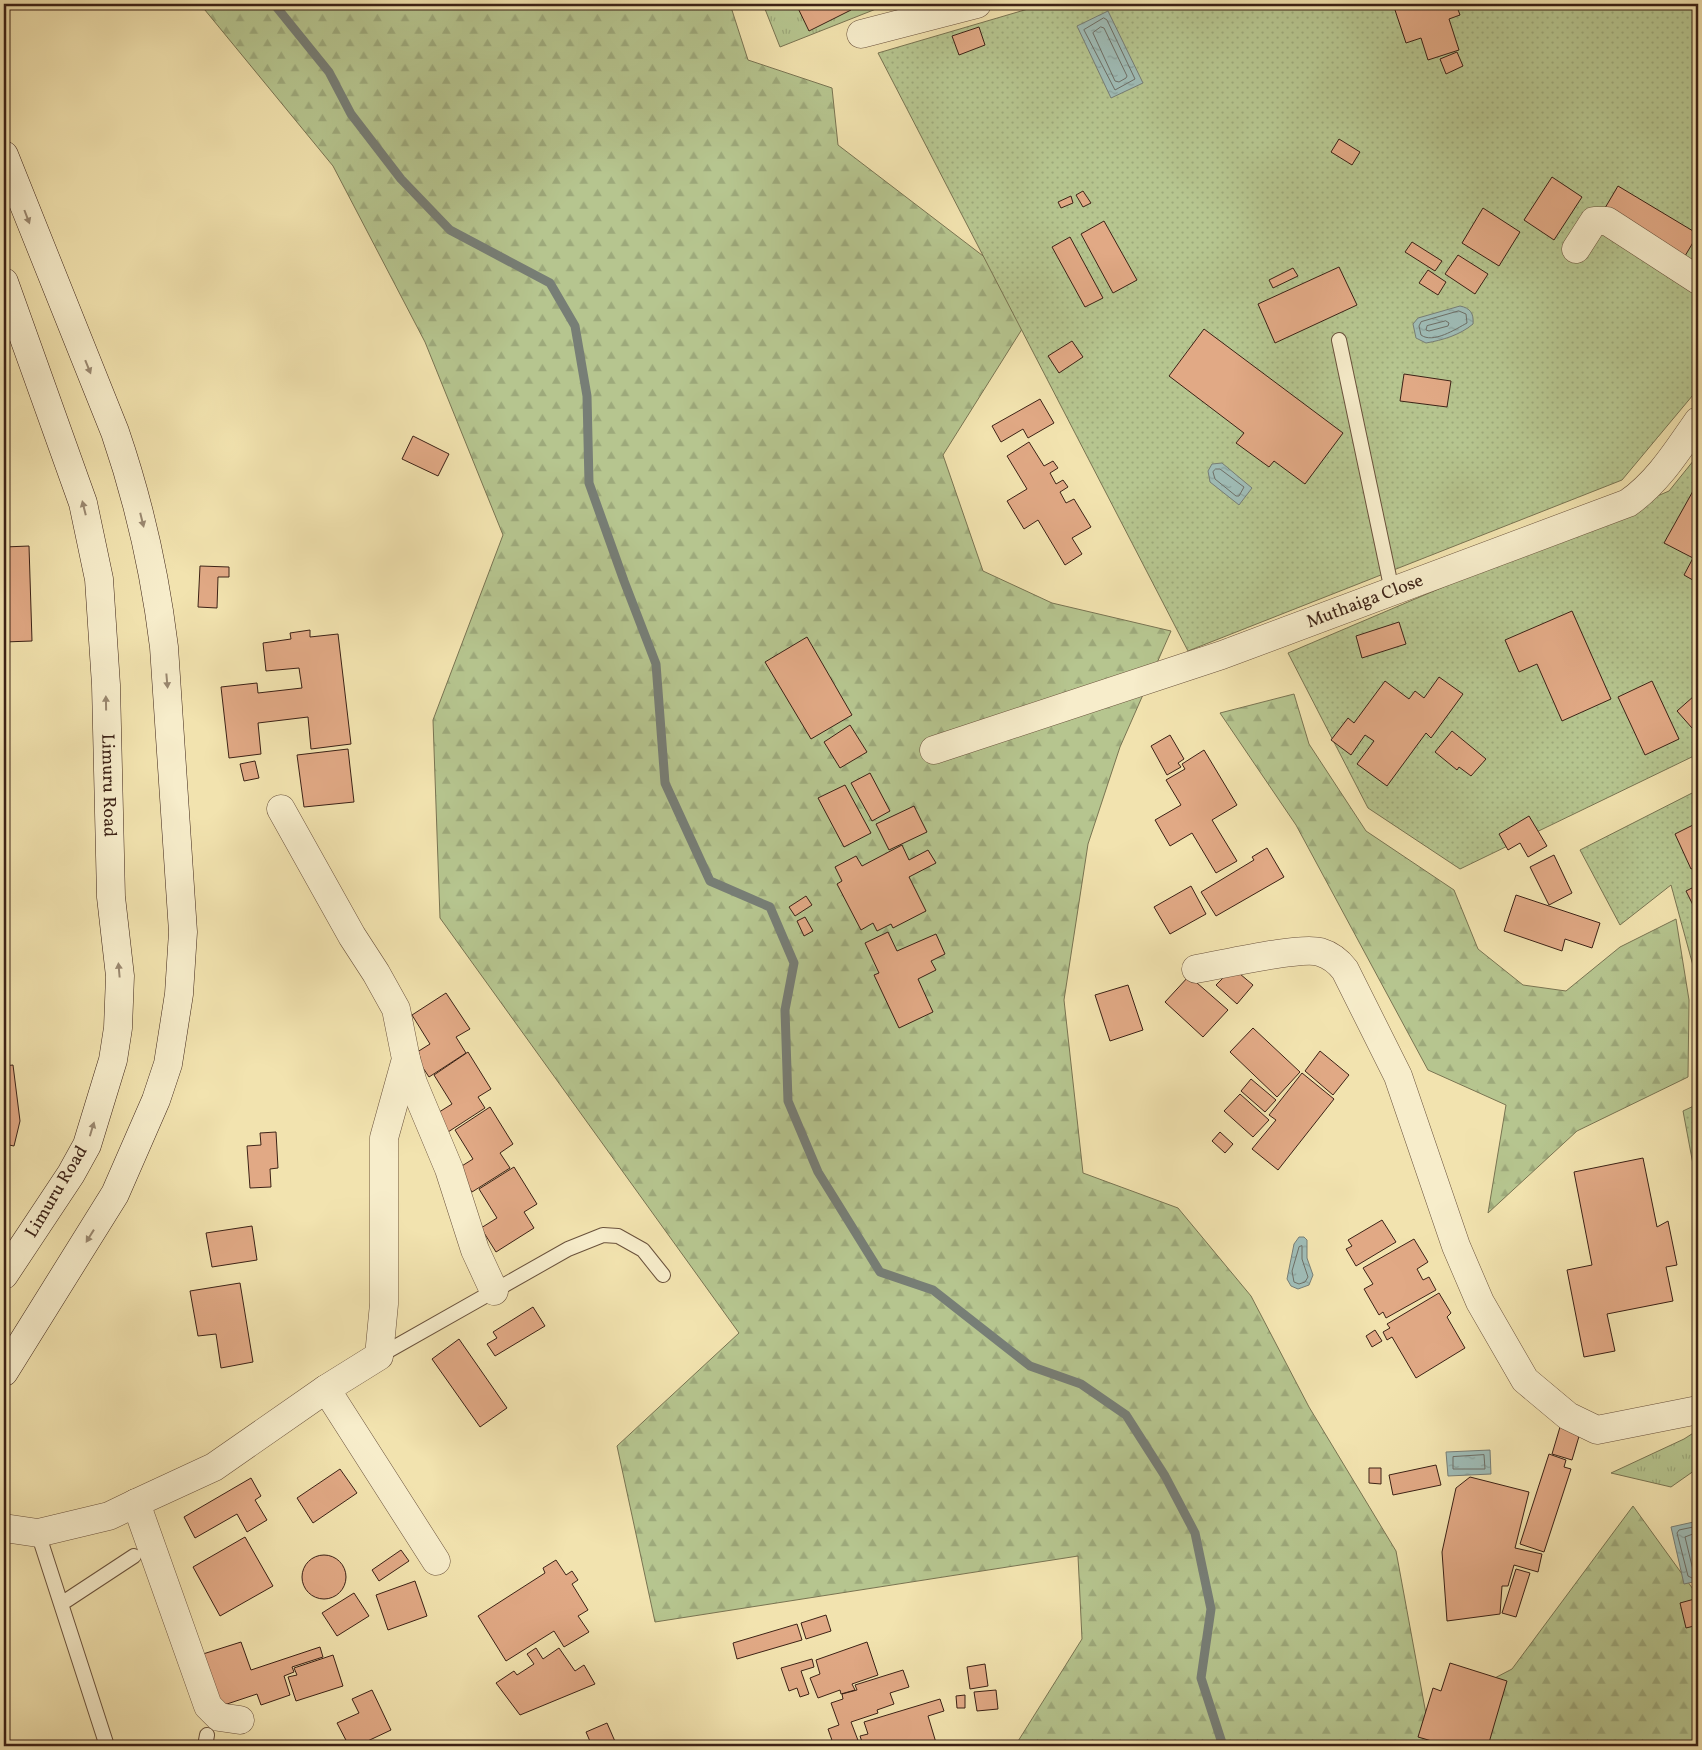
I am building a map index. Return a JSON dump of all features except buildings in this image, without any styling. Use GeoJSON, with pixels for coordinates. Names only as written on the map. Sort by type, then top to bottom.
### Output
{"type":"FeatureCollection","features":[{"type":"Feature","properties":{"kind":"street"},"geometry":{"type":"LineString","coordinates":[[860,34],[977,4]]}},
{"type":"Feature","properties":{"kind":"street"},"geometry":{"type":"LineString","coordinates":[[4,155],[115,432],[131,477],[153,568],[164,647],[182,893],[183,932],[179,994],[168,1064],[156,1100],[115,1194],[4,1372]]}},
{"type":"Feature","properties":{"kind":"street"},"geometry":{"type":"LineString","coordinates":[[1576,249],[1594,222],[1607,221],[1698,280]]}},
{"type":"Feature","properties":{"kind":"street","name":"Limuru Road"},"geometry":{"type":"LineString","coordinates":[[4,282],[84,503],[99,579],[106,684],[111,897],[120,976],[118,1028],[113,1060],[87,1145],[71,1174],[4,1275]]}},
{"type":"Feature","properties":{"kind":"street","name":"Muthaiga Close"},"geometry":{"type":"LineString","coordinates":[[934,750],[1222,655],[1628,504],[1645,492],[1662,473],[1698,421]]}},
{"type":"Feature","properties":{"kind":"street"},"geometry":{"type":"LineString","coordinates":[[281,809],[352,936],[376,972],[396,1009],[413,1083],[449,1169],[474,1250],[494,1290]]}},
{"type":"Feature","properties":{"kind":"street"},"geometry":{"type":"LineString","coordinates":[[1196,969],[1298,952],[1320,952],[1338,961],[1345,970],[1398,1076],[1456,1246],[1480,1302],[1525,1380],[1568,1416],[1597,1430],[1698,1410]]}},
{"type":"Feature","properties":{"kind":"street"},"geometry":{"type":"LineString","coordinates":[[4,1528],[38,1533],[109,1516],[214,1467],[326,1389],[379,1356],[384,1304],[384,1138],[406,1059]]}},
{"type":"Feature","properties":{"kind":"street"},"geometry":{"type":"LineString","coordinates":[[326,1389],[436,1561]]}},
{"type":"Feature","properties":{"kind":"street"},"geometry":{"type":"LineString","coordinates":[[136,1503],[208,1706],[219,1717],[240,1720]]}},
{"type":"Feature","properties":{"kind":"lane"},"geometry":{"type":"LineString","coordinates":[[1339,340],[1392,592]]}},
{"type":"Feature","properties":{"kind":"lane"},"geometry":{"type":"LineString","coordinates":[[379,1356],[568,1249],[603,1236],[618,1236],[643,1250],[663,1275]]}},
{"type":"Feature","properties":{"kind":"lane"},"geometry":{"type":"LineString","coordinates":[[38,1533],[107,1746]]}},
{"type":"Feature","properties":{"kind":"lane"},"geometry":{"type":"LineString","coordinates":[[62,1604],[134,1556]]}},
{"type":"Feature","properties":{"kind":"green space"},"geometry":{"type":"Polygon","coordinates":[[[200,4],[730,4],[748,60],[832,88],[838,145],[991,262],[1029,318],[943,455],[983,571],[1052,603],[1171,631],[1120,747],[1088,844],[1064,1000],[1083,1173],[1178,1208],[1251,1296],[1309,1407],[1396,1551],[1426,1714],[1512,1669],[1633,1506],[1698,1596],[1698,1746],[1015,1746],[1082,1639],[1078,1556],[655,1622],[617,1446],[739,1333],[440,918],[433,720],[503,535],[425,342],[333,166],[200,4]]]}},
{"type":"Feature","properties":{"kind":"green space"},"geometry":{"type":"Polygon","coordinates":[[[763,4],[895,4],[876,9],[780,47],[763,4]]]}},
{"type":"Feature","properties":{"kind":"green space"},"geometry":{"type":"Polygon","coordinates":[[[1045,4],[1698,4],[1698,389],[1622,480],[1188,651],[878,53],[1045,4]]]}},
{"type":"Feature","properties":{"kind":"green space"},"geometry":{"type":"Polygon","coordinates":[[[1698,455],[1698,754],[1460,869],[1368,808],[1288,653],[1669,491],[1698,455]]]}},
{"type":"Feature","properties":{"kind":"green space"},"geometry":{"type":"Polygon","coordinates":[[[1294,694],[1309,744],[1366,831],[1454,890],[1478,949],[1523,985],[1566,991],[1620,947],[1676,919],[1689,1000],[1688,1077],[1577,1131],[1488,1213],[1506,1105],[1428,1070],[1296,825],[1220,713],[1294,694]]]}},
{"type":"Feature","properties":{"kind":"green space"},"geometry":{"type":"Polygon","coordinates":[[[1698,790],[1698,984],[1671,885],[1620,925],[1580,850],[1698,790]]]}},
{"type":"Feature","properties":{"kind":"green space"},"geometry":{"type":"Polygon","coordinates":[[[1698,1104],[1698,1191],[1683,1111],[1698,1104]]]}},
{"type":"Feature","properties":{"kind":"green space"},"geometry":{"type":"Polygon","coordinates":[[[1698,1430],[1698,1468],[1671,1487],[1611,1473],[1684,1439],[1698,1430]]]}},
{"type":"Feature","properties":{"kind":"water"},"geometry":{"type":"Polygon","coordinates":[[[1108,11],[1143,83],[1111,98],[1077,26],[1108,11]]]}},
{"type":"Feature","properties":{"kind":"water"},"geometry":{"type":"Polygon","coordinates":[[[1460,306],[1469,310],[1472,314],[1473,324],[1468,328],[1432,342],[1426,343],[1416,338],[1413,324],[1418,318],[1460,306]]]}},
{"type":"Feature","properties":{"kind":"water"},"geometry":{"type":"Polygon","coordinates":[[[1222,463],[1252,488],[1239,505],[1210,482],[1208,471],[1212,464],[1222,463]]]}},
{"type":"Feature","properties":{"kind":"water"},"geometry":{"type":"Polygon","coordinates":[[[1299,1237],[1304,1237],[1307,1240],[1307,1258],[1313,1275],[1309,1285],[1298,1289],[1291,1286],[1287,1279],[1294,1244],[1299,1237]]]}},
{"type":"Feature","properties":{"kind":"water"},"geometry":{"type":"Polygon","coordinates":[[[1490,1450],[1491,1474],[1448,1476],[1446,1452],[1490,1450]]]}},
{"type":"Feature","properties":{"kind":"water"},"geometry":{"type":"Polygon","coordinates":[[[1698,1521],[1698,1587],[1695,1587],[1693,1582],[1684,1584],[1671,1527],[1698,1521]]]}},
{"type":"Feature","properties":{"kind":"waterway"},"geometry":{"type":"LineString","coordinates":[[274,4],[329,72],[351,114],[401,179],[450,230],[550,283],[575,326],[587,396],[589,483],[656,664],[665,783],[710,881],[770,907],[794,963],[785,1010],[788,1101],[818,1172],[880,1272],[933,1290],[1030,1366],[1081,1384],[1126,1415],[1165,1476],[1195,1533],[1211,1609],[1201,1678],[1223,1746]]}}]}
